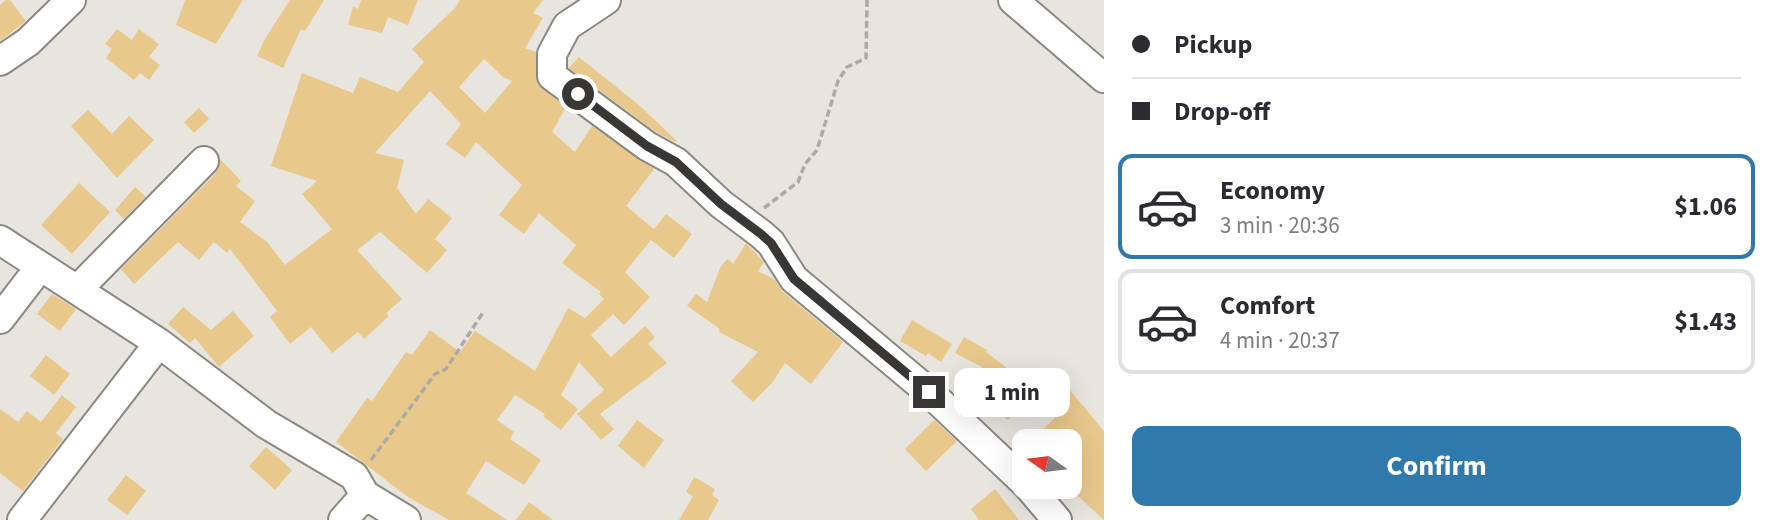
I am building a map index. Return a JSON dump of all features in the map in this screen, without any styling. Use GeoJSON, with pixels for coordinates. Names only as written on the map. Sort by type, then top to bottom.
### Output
{"type":"FeatureCollection","features":[{"type":"Feature","properties":{"kind":"street"},"geometry":{"type":"LineString","coordinates":[[0,61],[28,42],[71,0]]}},
{"type":"Feature","properties":{"kind":"street"},"geometry":{"type":"LineString","coordinates":[[606,0],[567,26],[552,54],[552,76],[647,146],[676,162],[721,204],[745,220],[771,243],[794,279],[929,392],[1012,471]]}},
{"type":"Feature","properties":{"kind":"street"},"geometry":{"type":"LineString","coordinates":[[1013,0],[1104,78]]}},
{"type":"Feature","properties":{"kind":"street"},"geometry":{"type":"LineString","coordinates":[[78,289],[204,161]]}},
{"type":"Feature","properties":{"kind":"street"},"geometry":{"type":"LineString","coordinates":[[0,240],[159,343],[266,424],[359,485],[406,520]]}},
{"type":"Feature","properties":{"kind":"street"},"geometry":{"type":"LineString","coordinates":[[0,319],[40,267]]}},
{"type":"Feature","properties":{"kind":"street"},"geometry":{"type":"LineString","coordinates":[[22,520],[159,343]]}},
{"type":"Feature","properties":{"kind":"street"},"geometry":{"type":"LineString","coordinates":[[343,520],[359,485]]}},
{"type":"Feature","properties":{"kind":"street"},"geometry":{"type":"LineString","coordinates":[[1039,499],[1057,520]]}},
{"type":"Feature","properties":{"kind":"path"},"geometry":{"type":"LineString","coordinates":[[745,220],[780,198],[798,182],[805,164],[817,150],[838,81],[846,67],[866,58],[867,0]]}},
{"type":"Feature","properties":{"kind":"path"},"geometry":{"type":"LineString","coordinates":[[359,485],[373,459],[435,374],[446,369],[484,312]]}},
{"type":"Feature","properties":{"kind":"building"},"geometry":{"type":"Polygon","coordinates":[[[10,0],[26,21],[0,41],[0,5],[10,0]]]}},
{"type":"Feature","properties":{"kind":"building"},"geometry":{"type":"Polygon","coordinates":[[[185,0],[243,0],[216,44],[176,25],[185,0]]]}},
{"type":"Feature","properties":{"kind":"building"},"geometry":{"type":"Polygon","coordinates":[[[290,0],[324,0],[305,31],[301,29],[283,68],[257,56],[290,0]]]}},
{"type":"Feature","properties":{"kind":"building"},"geometry":{"type":"Polygon","coordinates":[[[361,0],[418,0],[408,25],[388,17],[382,33],[348,25],[353,6],[358,9],[361,0]]]}},
{"type":"Feature","properties":{"kind":"building"},"geometry":{"type":"Polygon","coordinates":[[[460,0],[543,0],[533,13],[543,18],[525,48],[536,52],[537,84],[566,107],[552,132],[575,152],[592,126],[654,169],[626,206],[654,229],[666,214],[692,234],[674,258],[651,240],[625,272],[650,297],[624,325],[613,314],[591,335],[611,357],[645,326],[655,337],[648,344],[667,363],[600,414],[614,429],[601,440],[577,414],[604,390],[579,362],[561,395],[578,409],[561,430],[543,416],[545,414],[515,395],[497,420],[514,432],[510,439],[541,460],[524,485],[486,461],[466,493],[507,520],[449,520],[408,497],[336,442],[367,398],[372,401],[406,352],[412,355],[430,330],[460,352],[475,331],[535,371],[568,308],[585,318],[604,299],[599,294],[601,292],[562,263],[576,245],[539,213],[524,234],[499,215],[522,185],[476,142],[465,158],[446,144],[461,124],[430,91],[375,153],[404,160],[397,188],[416,214],[428,199],[452,218],[435,239],[447,250],[427,273],[380,232],[357,250],[402,299],[386,313],[389,316],[364,339],[358,332],[332,353],[311,327],[290,344],[270,317],[277,311],[230,249],[227,253],[214,242],[199,260],[178,242],[134,284],[121,269],[216,173],[220,159],[241,181],[236,186],[255,201],[240,222],[267,242],[285,265],[332,229],[302,194],[317,181],[271,166],[302,73],[353,93],[360,77],[398,92],[424,62],[412,49],[460,0]],[[484,59],[459,87],[485,113],[512,81],[503,77],[484,59]]]}},
{"type":"Feature","properties":{"kind":"building"},"geometry":{"type":"Polygon","coordinates":[[[117,29],[132,40],[139,29],[159,44],[149,57],[160,65],[149,80],[140,73],[134,80],[106,58],[112,49],[105,44],[117,29]]]}},
{"type":"Feature","properties":{"kind":"building"},"geometry":{"type":"Polygon","coordinates":[[[579,57],[640,106],[676,140],[675,142],[656,132],[569,68],[579,57]]]}},
{"type":"Feature","properties":{"kind":"building"},"geometry":{"type":"Polygon","coordinates":[[[199,108],[209,119],[194,133],[184,122],[199,108]]]}},
{"type":"Feature","properties":{"kind":"building"},"geometry":{"type":"Polygon","coordinates":[[[88,110],[112,134],[129,116],[154,140],[117,178],[71,126],[88,110]]]}},
{"type":"Feature","properties":{"kind":"building"},"geometry":{"type":"Polygon","coordinates":[[[79,183],[110,212],[72,254],[41,225],[79,183]]]}},
{"type":"Feature","properties":{"kind":"building"},"geometry":{"type":"Polygon","coordinates":[[[135,187],[146,197],[124,219],[115,210],[135,187]]]}},
{"type":"Feature","properties":{"kind":"building"},"geometry":{"type":"Polygon","coordinates":[[[746,243],[764,262],[758,271],[775,280],[783,292],[843,342],[811,384],[785,363],[772,383],[753,402],[731,381],[758,352],[719,332],[720,329],[687,306],[696,294],[707,302],[720,268],[727,259],[733,264],[746,243]]]}},
{"type":"Feature","properties":{"kind":"building"},"geometry":{"type":"Polygon","coordinates":[[[52,294],[76,309],[60,331],[37,314],[52,294]]]}},
{"type":"Feature","properties":{"kind":"building"},"geometry":{"type":"Polygon","coordinates":[[[183,307],[211,330],[233,311],[254,336],[219,367],[195,338],[190,343],[168,324],[183,307]]]}},
{"type":"Feature","properties":{"kind":"building"},"geometry":{"type":"Polygon","coordinates":[[[912,320],[952,344],[941,362],[900,341],[912,320]]]}},
{"type":"Feature","properties":{"kind":"building"},"geometry":{"type":"Polygon","coordinates":[[[964,337],[987,350],[986,352],[1020,378],[1015,385],[1026,392],[1008,420],[989,407],[995,399],[971,381],[982,367],[955,353],[964,337]]]}},
{"type":"Feature","properties":{"kind":"building"},"geometry":{"type":"Polygon","coordinates":[[[46,355],[70,374],[54,395],[30,376],[46,355]]]}},
{"type":"Feature","properties":{"kind":"building"},"geometry":{"type":"Polygon","coordinates":[[[1050,370],[1066,380],[1064,383],[1104,431],[1104,520],[1081,499],[1082,429],[1043,429],[1061,412],[1034,394],[1050,370]]]}},
{"type":"Feature","properties":{"kind":"building"},"geometry":{"type":"Polygon","coordinates":[[[62,395],[76,407],[56,433],[63,439],[23,491],[0,473],[0,409],[18,422],[27,411],[41,422],[62,395]]]}},
{"type":"Feature","properties":{"kind":"building"},"geometry":{"type":"Polygon","coordinates":[[[637,420],[664,440],[644,468],[618,446],[637,420]]]}},
{"type":"Feature","properties":{"kind":"building"},"geometry":{"type":"Polygon","coordinates":[[[934,420],[957,441],[926,471],[905,449],[934,420]]]}},
{"type":"Feature","properties":{"kind":"building"},"geometry":{"type":"Polygon","coordinates":[[[266,447],[292,470],[275,490],[249,466],[266,447]]]}},
{"type":"Feature","properties":{"kind":"building"},"geometry":{"type":"Polygon","coordinates":[[[126,475],[146,491],[127,515],[107,500],[126,475]]]}},
{"type":"Feature","properties":{"kind":"building"},"geometry":{"type":"Polygon","coordinates":[[[694,477],[715,489],[712,495],[719,500],[708,520],[679,520],[693,496],[686,492],[694,477]]]}},
{"type":"Feature","properties":{"kind":"building"},"geometry":{"type":"Polygon","coordinates":[[[995,489],[1019,520],[979,520],[971,509],[995,489]]]}},
{"type":"Feature","properties":{"kind":"building"},"geometry":{"type":"Polygon","coordinates":[[[529,502],[553,520],[516,520],[529,502]]]}},
{"type":"Feature","properties":{"kind":"route"},"geometry":{"type":"LineString","coordinates":[[578,94],[647,146],[676,162],[721,204],[745,220],[771,243],[794,279],[929,392]]}}]}
